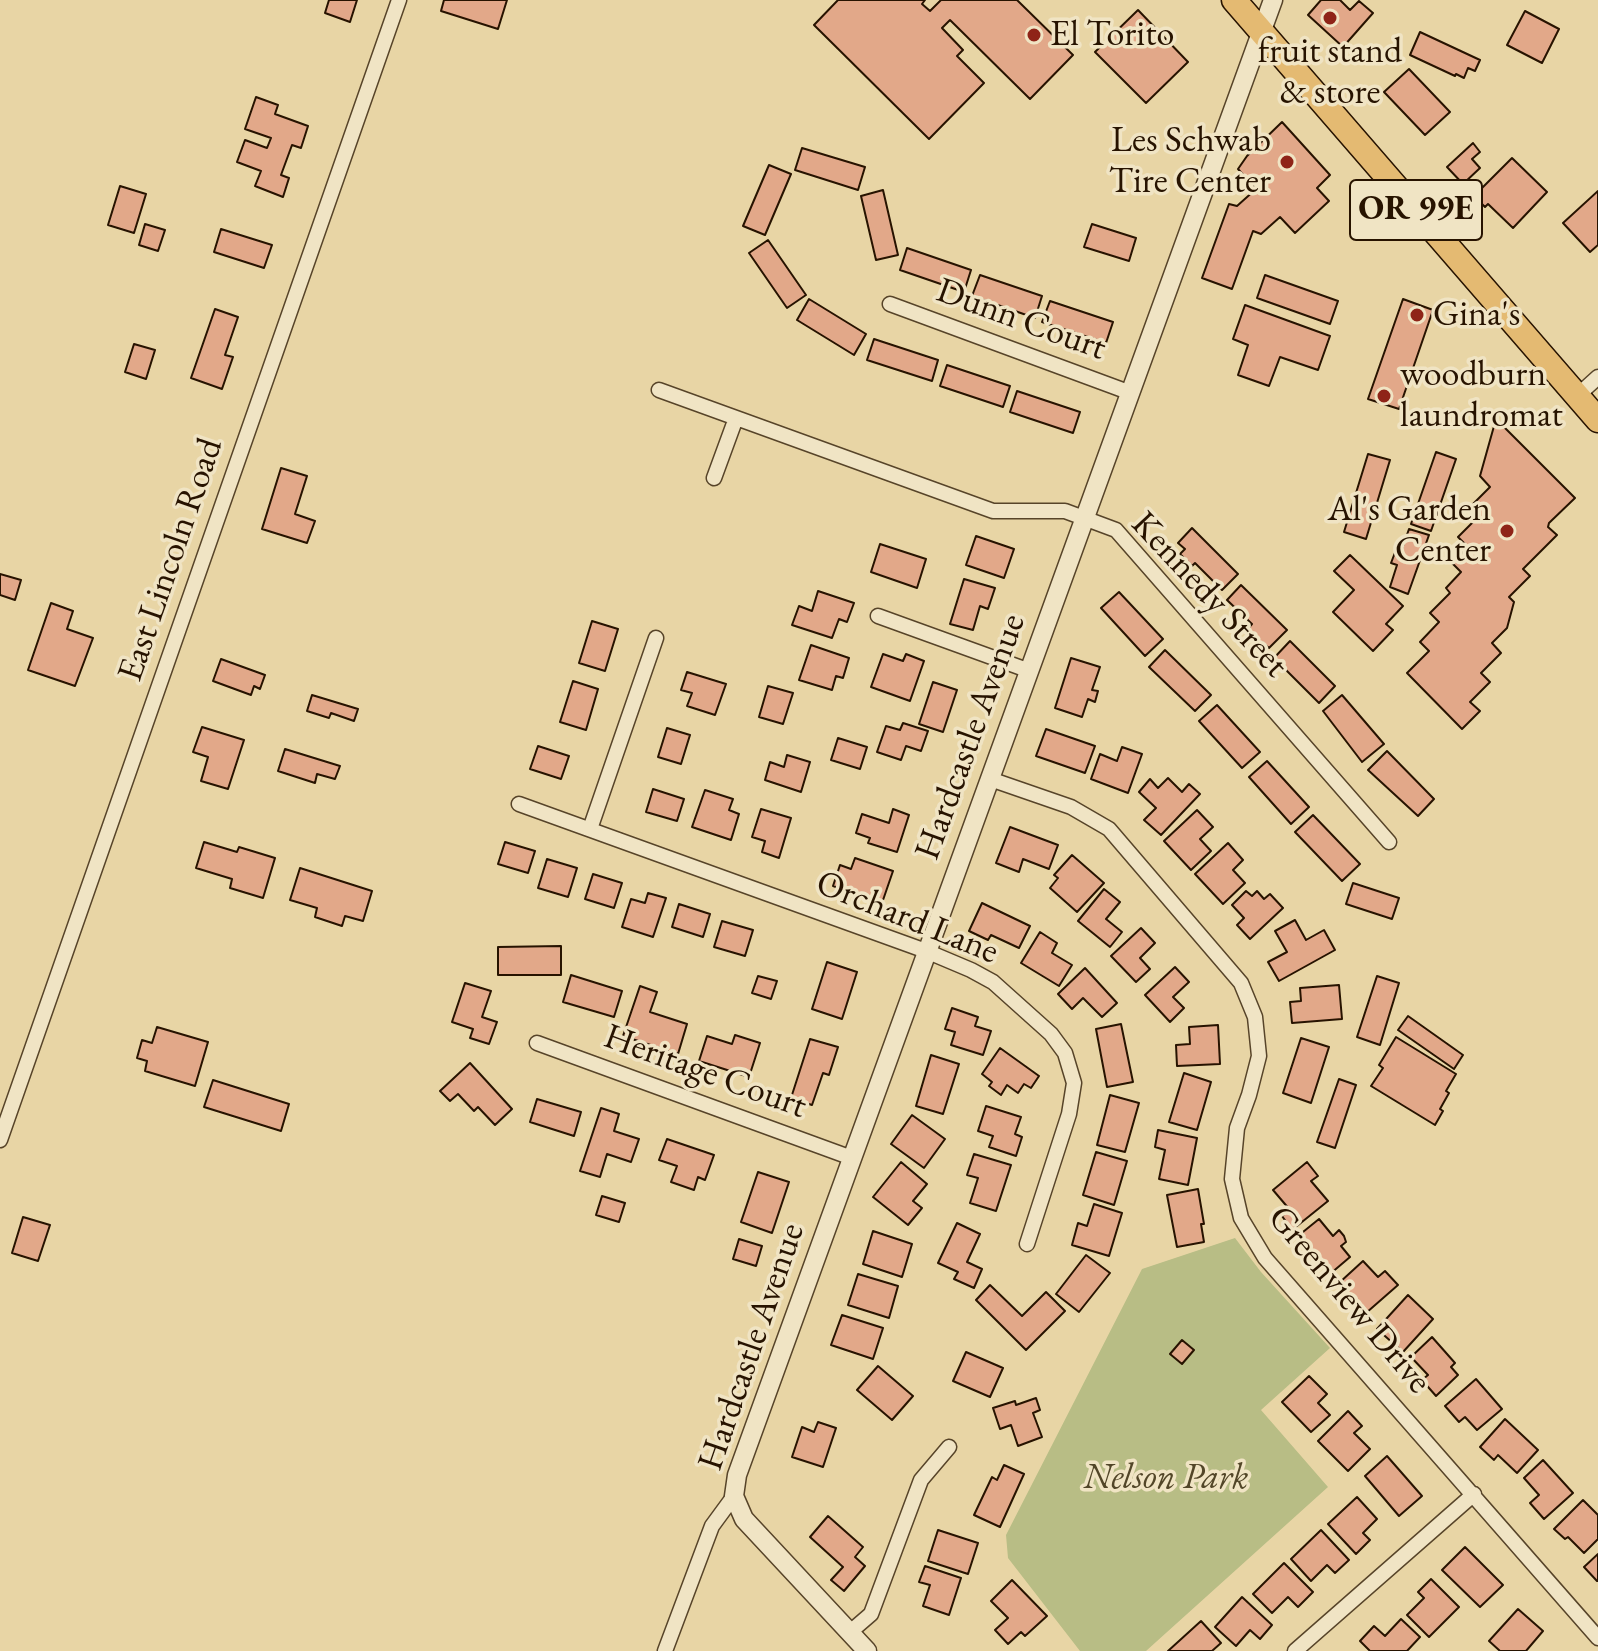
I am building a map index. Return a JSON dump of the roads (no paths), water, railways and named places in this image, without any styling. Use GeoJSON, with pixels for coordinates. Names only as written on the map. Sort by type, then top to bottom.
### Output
{"type":"FeatureCollection","features":[{"type":"Feature","properties":{"kind":"main road","name":"OR 99E"},"geometry":{"type":"LineString","coordinates":[[1234,0],[1598,420]]}},
{"type":"Feature","properties":{"kind":"street","name":"East Lincoln Road"},"geometry":{"type":"LineString","coordinates":[[0,1140],[399,0]]}},
{"type":"Feature","properties":{"kind":"street","name":"Hardcastle Avenue"},"geometry":{"type":"LineString","coordinates":[[734,1496],[745,1445],[1273,0]]}},
{"type":"Feature","properties":{"kind":"street","name":"Dunn Court"},"geometry":{"type":"LineString","coordinates":[[890,304],[1131,393]]}},
{"type":"Feature","properties":{"kind":"street"},"geometry":{"type":"LineString","coordinates":[[1577,396],[1598,377]]}},
{"type":"Feature","properties":{"kind":"street","name":"Kennedy Street"},"geometry":{"type":"LineString","coordinates":[[659,390],[993,511],[1065,511],[1121,534],[1389,842]]}},
{"type":"Feature","properties":{"kind":"street"},"geometry":{"type":"LineString","coordinates":[[714,478],[736,418]]}},
{"type":"Feature","properties":{"kind":"street"},"geometry":{"type":"LineString","coordinates":[[878,616],[1030,671]]}},
{"type":"Feature","properties":{"kind":"street"},"geometry":{"type":"LineString","coordinates":[[590,829],[656,638]]}},
{"type":"Feature","properties":{"kind":"street","name":"Greenview Drive"},"geometry":{"type":"LineString","coordinates":[[990,779],[1071,807],[1109,829],[1241,983],[1255,1017],[1259,1056],[1232,1151],[1232,1179],[1241,1218],[1265,1258],[1598,1638]]}},
{"type":"Feature","properties":{"kind":"street","name":"Orchard Lane"},"geometry":{"type":"LineString","coordinates":[[519,804],[926,951],[993,982],[1051,1034],[1065,1053],[1074,1083],[1069,1114],[1027,1244]]}},
{"type":"Feature","properties":{"kind":"street","name":"Heritage Court"},"geometry":{"type":"LineString","coordinates":[[537,1043],[852,1158]]}},
{"type":"Feature","properties":{"kind":"street"},"geometry":{"type":"LineString","coordinates":[[849,1633],[871,1614],[921,1480],[949,1447]]}},
{"type":"Feature","properties":{"kind":"street"},"geometry":{"type":"LineString","coordinates":[[1295,1651],[1474,1494]]}},
{"type":"Feature","properties":{"kind":"street"},"geometry":{"type":"LineString","coordinates":[[734,1496],[739,1511],[752,1529],[867,1651]]}},
{"type":"Feature","properties":{"kind":"street"},"geometry":{"type":"LineString","coordinates":[[665,1651],[707,1537],[734,1496]]}},
{"type":"Feature","properties":{"kind":"place","name":"fruit stand & store"},"geometry":{"type":"Point","coordinates":[1330,18]}},
{"type":"Feature","properties":{"kind":"place","name":"El Torito"},"geometry":{"type":"Point","coordinates":[1034,35]}},
{"type":"Feature","properties":{"kind":"place","name":"Les Schwab Tire Center"},"geometry":{"type":"Point","coordinates":[1287,162]}},
{"type":"Feature","properties":{"kind":"place","name":"Gina's"},"geometry":{"type":"Point","coordinates":[1417,315]}},
{"type":"Feature","properties":{"kind":"place","name":"woodburn laundromat"},"geometry":{"type":"Point","coordinates":[1384,396]}},
{"type":"Feature","properties":{"kind":"place","name":"Al's Garden Center"},"geometry":{"type":"Point","coordinates":[1507,531]}},
{"type":"Feature","properties":{"kind":"park label","name":"Nelson Park"},"geometry":{"type":"Point","coordinates":[1166,1478]}}]}
